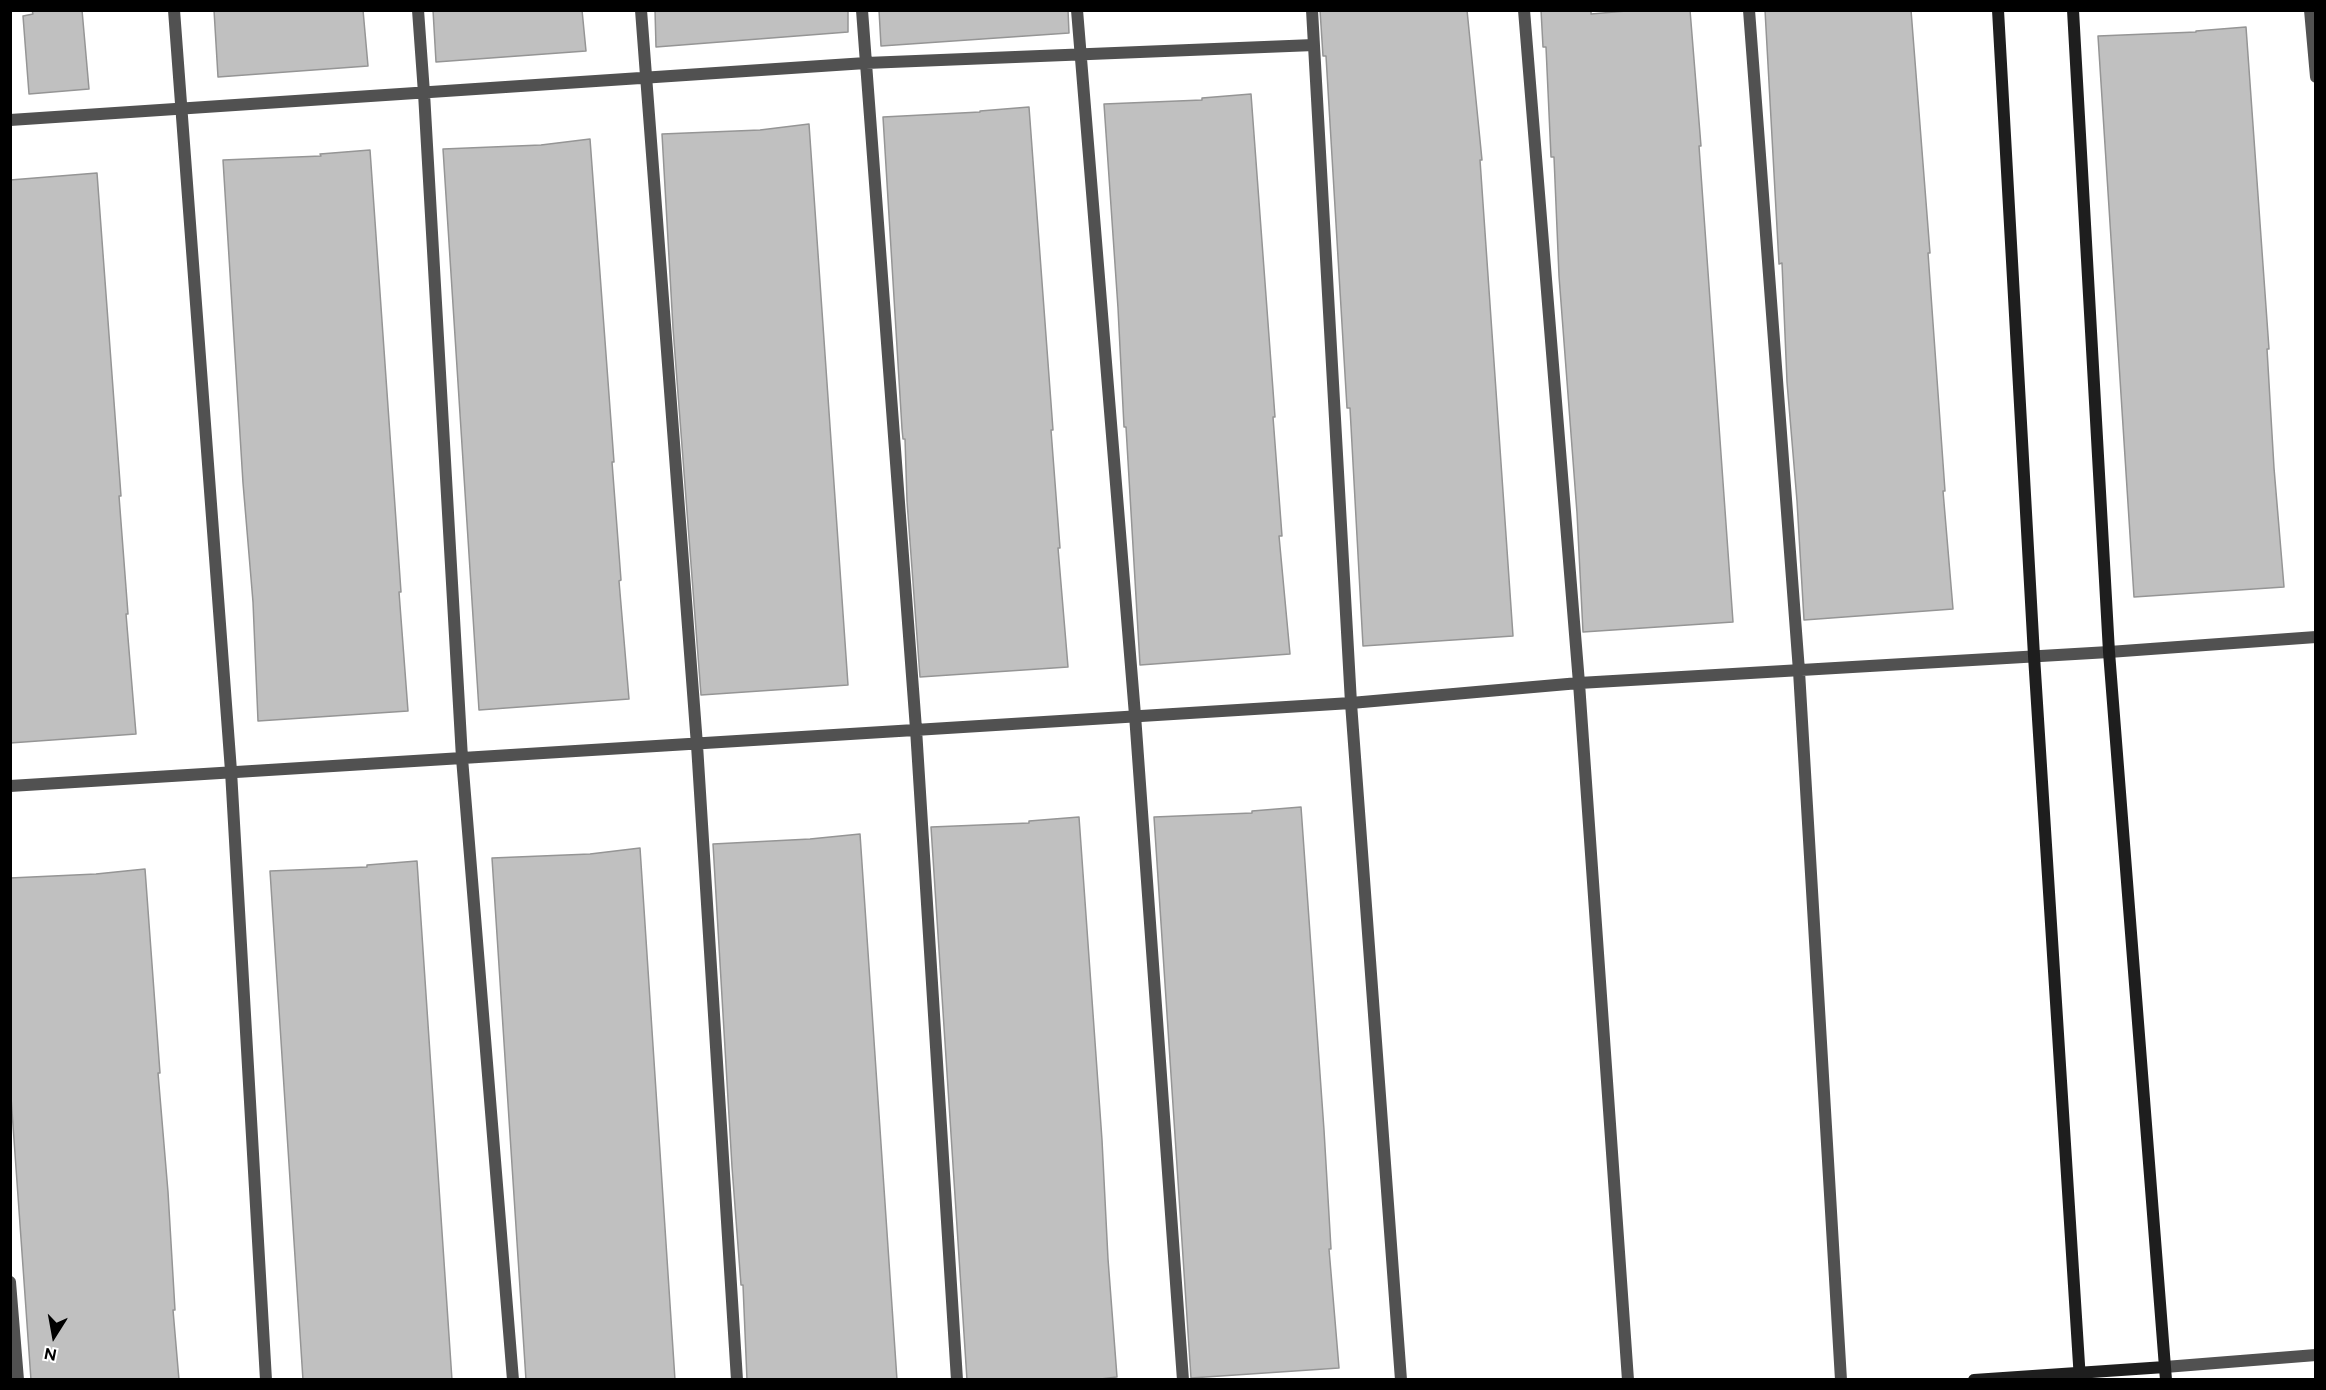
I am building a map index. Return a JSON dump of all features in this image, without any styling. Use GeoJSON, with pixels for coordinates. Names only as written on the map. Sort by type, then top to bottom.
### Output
{"type":"FeatureCollection","features":[{"type":"Feature","properties":{"kind":"street"},"geometry":{"type":"LineString","coordinates":[[174,10],[231,771],[266,1380]]}},
{"type":"Feature","properties":{"kind":"street"},"geometry":{"type":"LineString","coordinates":[[418,10],[462,758],[513,1380]]}},
{"type":"Feature","properties":{"kind":"street"},"geometry":{"type":"LineString","coordinates":[[641,10],[697,745],[737,1380]]}},
{"type":"Feature","properties":{"kind":"street"},"geometry":{"type":"LineString","coordinates":[[862,10],[916,729],[957,1380]]}},
{"type":"Feature","properties":{"kind":"street"},"geometry":{"type":"LineString","coordinates":[[1077,10],[1135,715],[1183,1380]]}},
{"type":"Feature","properties":{"kind":"street"},"geometry":{"type":"LineString","coordinates":[[1312,10],[1351,703],[1401,1380]]}},
{"type":"Feature","properties":{"kind":"street"},"geometry":{"type":"LineString","coordinates":[[1524,10],[1579,683],[1628,1380]]}},
{"type":"Feature","properties":{"kind":"street"},"geometry":{"type":"LineString","coordinates":[[1749,10],[1799,671],[1841,1380]]}},
{"type":"Feature","properties":{"kind":"street"},"geometry":{"type":"LineString","coordinates":[[1998,10],[2034,656],[2080,1376]]}},
{"type":"Feature","properties":{"kind":"street"},"geometry":{"type":"LineString","coordinates":[[2073,10],[2109,652],[2166,1373]]}},
{"type":"Feature","properties":{"kind":"street"},"geometry":{"type":"LineString","coordinates":[[2310,10],[2316,77]]}},
{"type":"Feature","properties":{"kind":"street"},"geometry":{"type":"LineString","coordinates":[[10,120],[866,63],[1314,45]]}},
{"type":"Feature","properties":{"kind":"street"},"geometry":{"type":"LineString","coordinates":[[10,786],[1351,703],[1579,683],[2109,652],[2316,637]]}},
{"type":"Feature","properties":{"kind":"street"},"geometry":{"type":"LineString","coordinates":[[10,1282],[18,1380]]}},
{"type":"Feature","properties":{"kind":"street"},"geometry":{"type":"LineString","coordinates":[[1974,1380],[2166,1373],[2316,1355]]}},
{"type":"Feature","properties":{"kind":"building"},"geometry":{"type":"Polygon","coordinates":[[[32,10],[82,10],[89,89],[29,94],[23,16],[33,14],[32,10]]]}},
{"type":"Feature","properties":{"kind":"building"},"geometry":{"type":"Polygon","coordinates":[[[214,10],[363,10],[368,66],[218,77],[214,10]]]}},
{"type":"Feature","properties":{"kind":"building"},"geometry":{"type":"Polygon","coordinates":[[[433,10],[582,10],[586,51],[436,62],[433,10]]]}},
{"type":"Feature","properties":{"kind":"building"},"geometry":{"type":"Polygon","coordinates":[[[655,10],[848,10],[848,32],[656,47],[655,10]]]}},
{"type":"Feature","properties":{"kind":"building"},"geometry":{"type":"Polygon","coordinates":[[[879,10],[1068,10],[1069,33],[881,46],[879,10]]]}},
{"type":"Feature","properties":{"kind":"building"},"geometry":{"type":"Polygon","coordinates":[[[1320,10],[1467,10],[1482,160],[1480,160],[1513,636],[1363,646],[1350,408],[1347,408],[1326,56],[1323,56],[1320,10]]]}},
{"type":"Feature","properties":{"kind":"building"},"geometry":{"type":"Polygon","coordinates":[[[1541,10],[1591,10],[1591,14],[1638,10],[1690,10],[1733,622],[1583,632],[1577,513],[1559,276],[1554,157],[1551,157],[1546,47],[1543,47],[1541,10]]]}},
{"type":"Feature","properties":{"kind":"building"},"geometry":{"type":"Polygon","coordinates":[[[1765,10],[1911,10],[1930,253],[1928,253],[1945,491],[1943,491],[1953,609],[1804,620],[1787,382],[1782,263],[1779,264],[1765,10]]]}},
{"type":"Feature","properties":{"kind":"building"},"geometry":{"type":"Polygon","coordinates":[[[2246,27],[2269,349],[2267,349],[2274,468],[2284,587],[2134,597],[2098,36],[2196,32],[2246,27]]]}},
{"type":"Feature","properties":{"kind":"building"},"geometry":{"type":"Polygon","coordinates":[[[1251,94],[1275,417],[1273,417],[1282,536],[1279,536],[1290,654],[1140,665],[1104,104],[1202,100],[1202,98],[1251,94]]]}},
{"type":"Feature","properties":{"kind":"building"},"geometry":{"type":"Polygon","coordinates":[[[1029,107],[1068,667],[920,677],[883,117],[1029,107]]]}},
{"type":"Feature","properties":{"kind":"building"},"geometry":{"type":"Polygon","coordinates":[[[809,124],[848,685],[701,695],[673,328],[662,134],[760,130],[809,124]]]}},
{"type":"Feature","properties":{"kind":"building"},"geometry":{"type":"Polygon","coordinates":[[[590,139],[629,699],[479,710],[443,149],[541,145],[590,139]]]}},
{"type":"Feature","properties":{"kind":"building"},"geometry":{"type":"Polygon","coordinates":[[[370,150],[408,711],[258,721],[253,602],[243,483],[223,160],[321,156],[320,154],[370,150]]]}},
{"type":"Feature","properties":{"kind":"building"},"geometry":{"type":"Polygon","coordinates":[[[97,173],[136,734],[10,743],[10,180],[97,173]]]}},
{"type":"Feature","properties":{"kind":"building"},"geometry":{"type":"Polygon","coordinates":[[[1301,807],[1324,1130],[1331,1249],[1329,1249],[1339,1368],[1191,1378],[1154,817],[1252,813],[1252,811],[1301,807]]]}},
{"type":"Feature","properties":{"kind":"building"},"geometry":{"type":"Polygon","coordinates":[[[1079,817],[1117,1377],[1092,1380],[967,1380],[931,827],[1029,823],[1029,821],[1079,817]]]}},
{"type":"Feature","properties":{"kind":"building"},"geometry":{"type":"Polygon","coordinates":[[[860,834],[897,1380],[747,1380],[743,1285],[741,1285],[732,1167],[713,844],[860,834]]]}},
{"type":"Feature","properties":{"kind":"building"},"geometry":{"type":"Polygon","coordinates":[[[640,848],[675,1380],[526,1380],[492,858],[590,854],[640,848]]]}},
{"type":"Feature","properties":{"kind":"building"},"geometry":{"type":"Polygon","coordinates":[[[417,861],[452,1380],[303,1380],[270,871],[367,867],[367,865],[417,861]]]}},
{"type":"Feature","properties":{"kind":"building"},"geometry":{"type":"Polygon","coordinates":[[[145,869],[179,1380],[31,1380],[10,1083],[10,878],[145,869]]]}}]}
